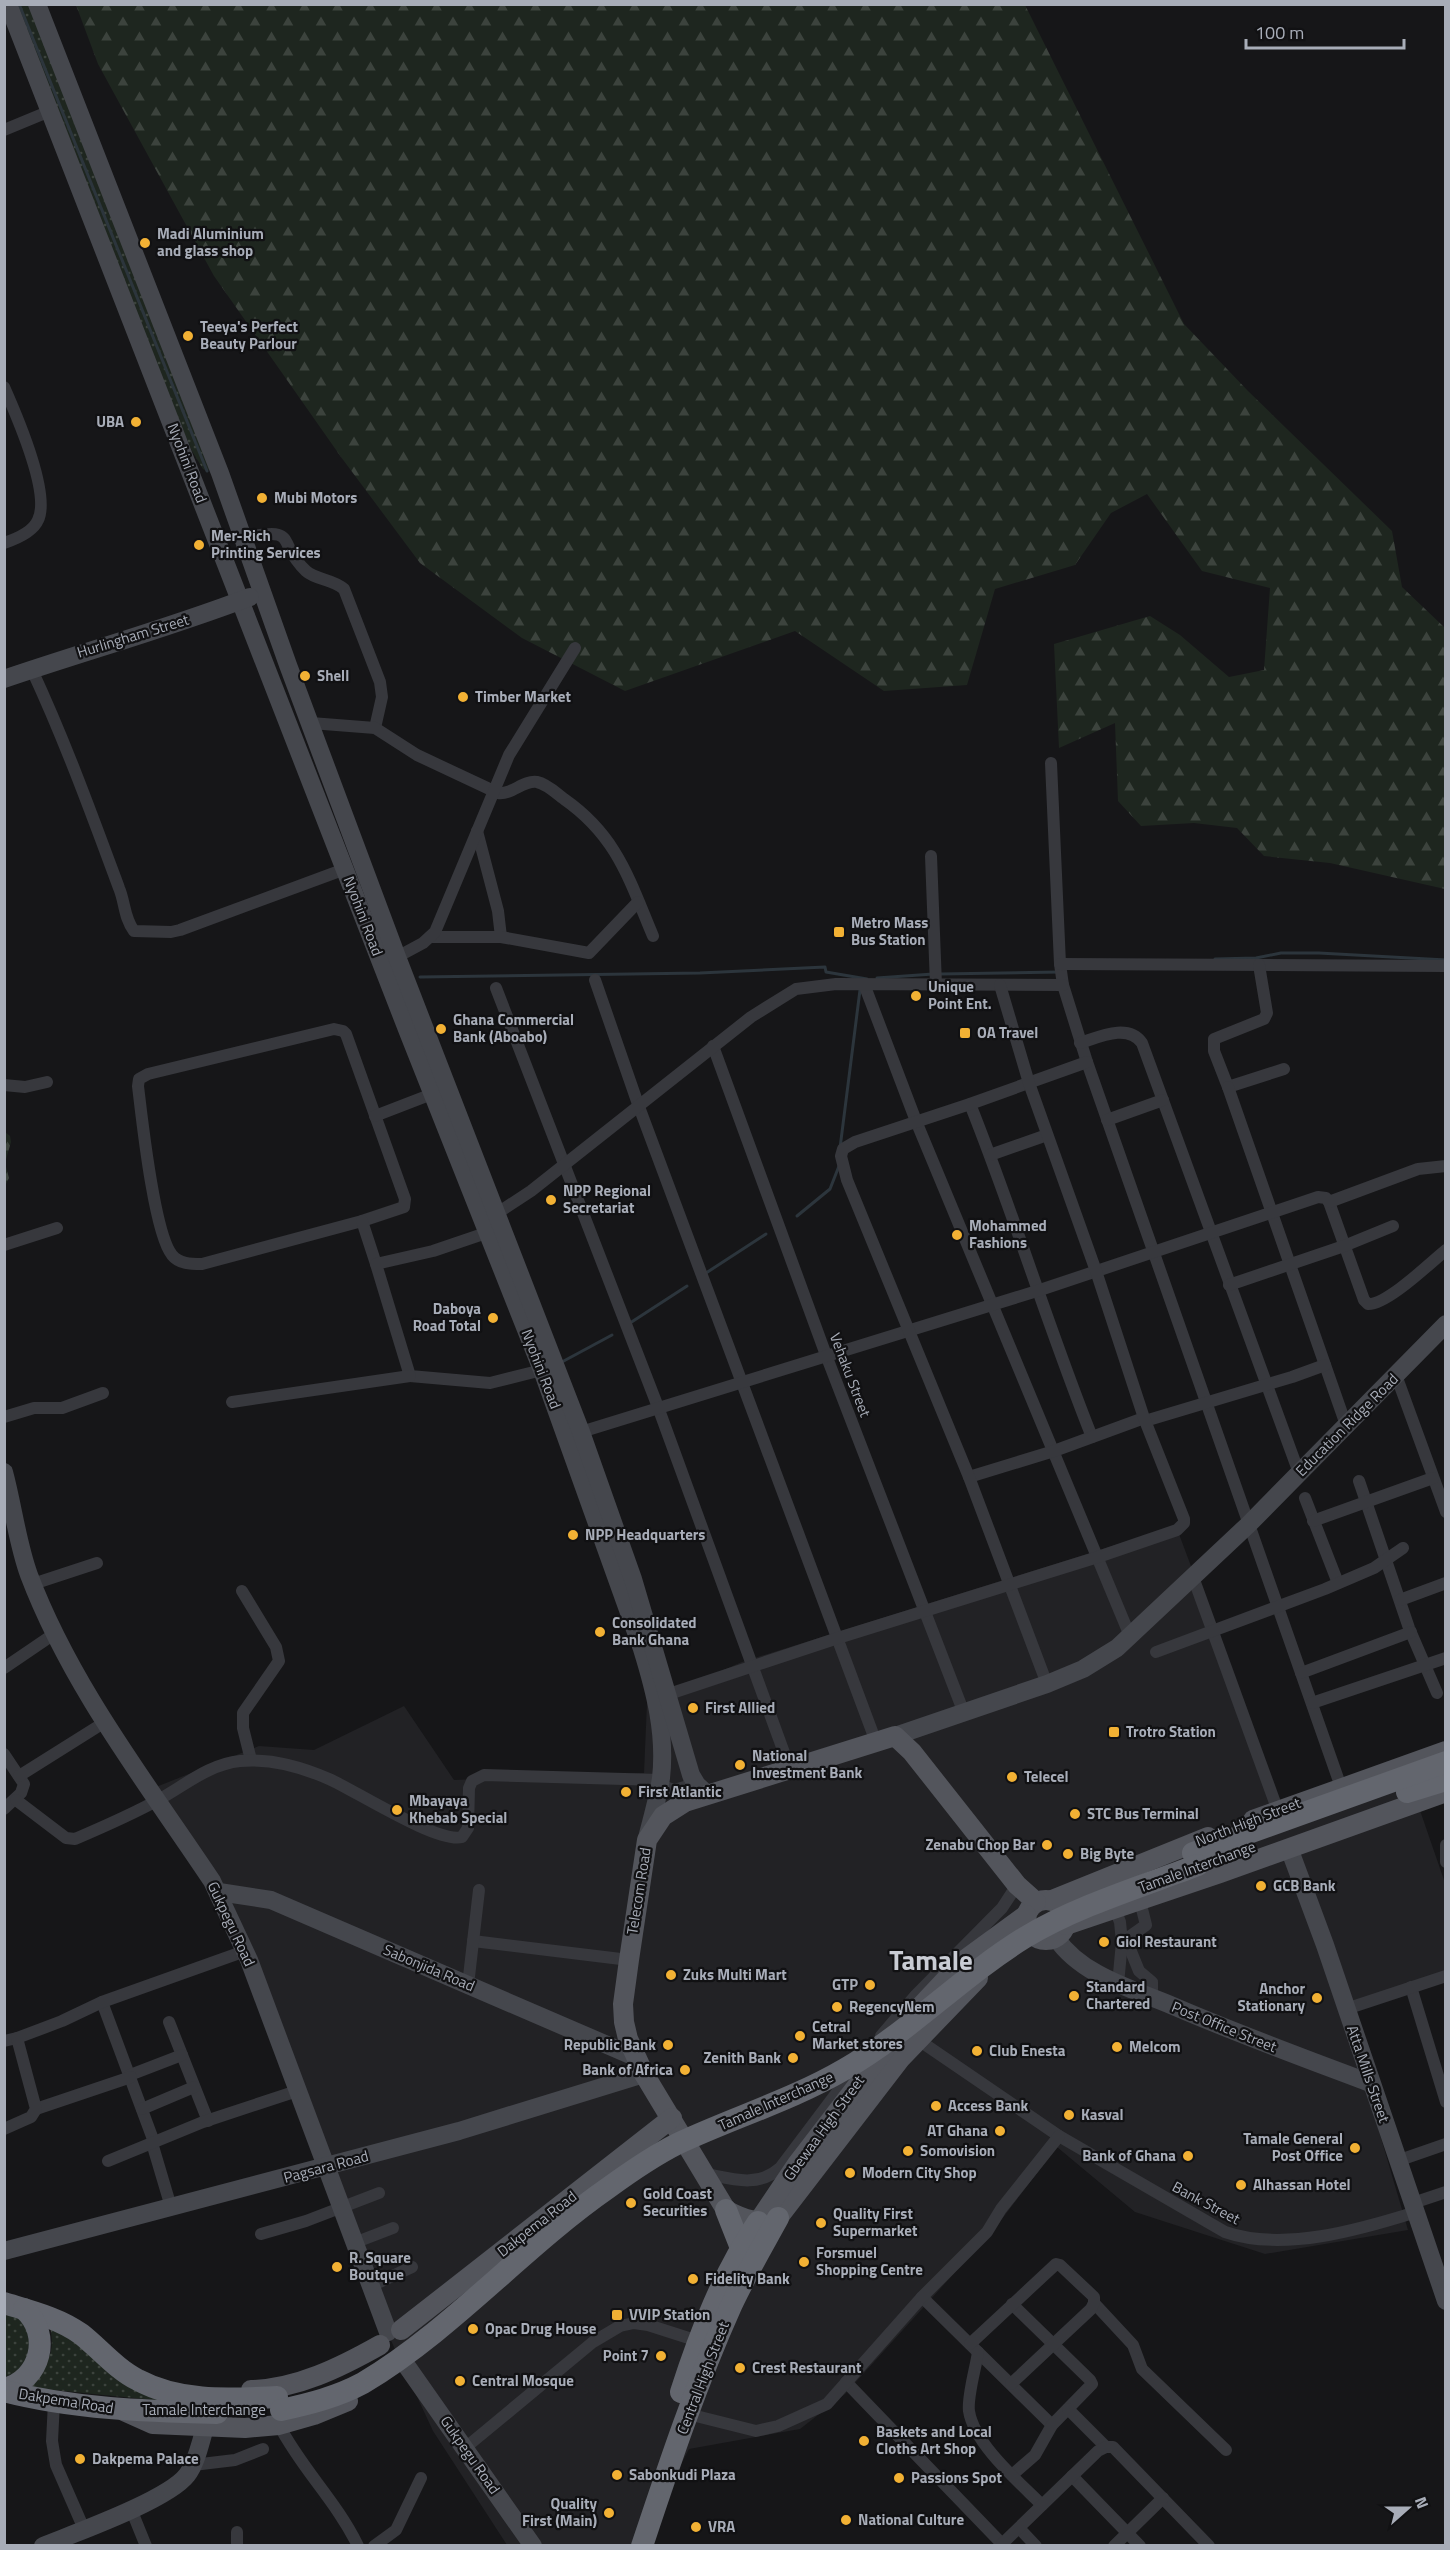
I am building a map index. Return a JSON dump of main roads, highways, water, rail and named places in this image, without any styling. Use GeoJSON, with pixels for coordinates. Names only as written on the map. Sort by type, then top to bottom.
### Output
{"type":"FeatureCollection","features":[{"type":"Feature","properties":{"kind":"highway","name":"Tamale Interchange"},"geometry":{"type":"LineString","coordinates":[[121,2410],[221,2413],[279,2411],[320,2402],[362,2383],[441,2325],[605,2190],[676,2145],[800,2092],[874,2052],[974,1972],[1025,1938],[1074,1913],[1196,1859],[1446,1762]]}},
{"type":"Feature","properties":{"kind":"highway","name":"Tamale Interchange"},"geometry":{"type":"LineString","coordinates":[[1196,1859],[1446,1780]]}},
{"type":"Feature","properties":{"kind":"highway"},"geometry":{"type":"LineString","coordinates":[[726,2210],[741,2248]]}},
{"type":"Feature","properties":{"kind":"highway","name":"Central High Street"},"geometry":{"type":"LineString","coordinates":[[630,2546],[698,2341],[741,2248],[768,2220]]}},
{"type":"Feature","properties":{"kind":"highway","name":"Central High Street"},"geometry":{"type":"LineString","coordinates":[[642,2546],[688,2414],[768,2220]]}},
{"type":"Feature","properties":{"kind":"highway"},"geometry":{"type":"LineString","coordinates":[[4,2390],[22,2381],[32,2371],[39,2357],[41,2342],[33,2317],[14,2306]]}},
{"type":"Feature","properties":{"kind":"highway","name":"Dakpema Road"},"geometry":{"type":"LineString","coordinates":[[14,2306],[71,2328],[140,2382]]}},
{"type":"Feature","properties":{"kind":"highway","name":"Tamale Interchange"},"geometry":{"type":"LineString","coordinates":[[140,2382],[186,2396],[279,2411]]}},
{"type":"Feature","properties":{"kind":"highway","name":"Dakpema Road"},"geometry":{"type":"LineString","coordinates":[[4,2390],[54,2402],[121,2410]]}},
{"type":"Feature","properties":{"kind":"main road","name":"Telecom Road"},"geometry":{"type":"LineString","coordinates":[[726,2210],[640,2066],[624,2022],[628,1959],[647,1840],[663,1816],[673,1808],[708,1795],[895,1736],[912,1752],[1017,1885],[1038,1906]]}},
{"type":"Feature","properties":{"kind":"main road","name":"North High Street"},"geometry":{"type":"LineString","coordinates":[[1038,1906],[1278,1810],[1446,1751]]}},
{"type":"Feature","properties":{"kind":"main road"},"geometry":{"type":"LineString","coordinates":[[1053,1933],[1063,1908],[1038,1906],[1028,1928],[1053,1933],[1446,1792]]}},
{"type":"Feature","properties":{"kind":"main road","name":"Gbewaa High Street"},"geometry":{"type":"LineString","coordinates":[[768,2220],[797,2164],[865,2072],[915,2012],[963,1961],[1038,1906]]}},
{"type":"Feature","properties":{"kind":"main road","name":"Gbewaa High Street"},"geometry":{"type":"LineString","coordinates":[[768,2220],[917,2039],[961,1998],[990,1966],[1053,1933]]}},
{"type":"Feature","properties":{"kind":"main road","name":"Dakpema Road"},"geometry":{"type":"LineString","coordinates":[[140,2382],[254,2390],[297,2382],[341,2366],[390,2336],[672,2118]]}},
{"type":"Feature","properties":{"kind":"main road","name":"Dakpema Road"},"geometry":{"type":"LineString","coordinates":[[121,2410],[153,2424],[205,2428],[279,2411],[314,2415],[349,2401],[406,2361],[609,2192],[688,2144]]}},
{"type":"Feature","properties":{"kind":"main road"},"geometry":{"type":"LineString","coordinates":[[726,2210],[742,2218],[768,2220]]}},
{"type":"Feature","properties":{"kind":"main road"},"geometry":{"type":"LineString","coordinates":[[406,2332],[414,2340],[406,2361],[383,2360],[390,2336],[406,2332]]}},
{"type":"Feature","properties":{"kind":"waterway"},"geometry":{"type":"LineString","coordinates":[[19,4],[207,471]]}},
{"type":"Feature","properties":{"kind":"waterway"},"geometry":{"type":"LineString","coordinates":[[1215,959],[1256,958],[1281,953],[1319,953],[1446,960]]}},
{"type":"Feature","properties":{"kind":"waterway"},"geometry":{"type":"LineString","coordinates":[[420,977],[700,973],[825,967],[826,972],[867,979]]}},
{"type":"Feature","properties":{"kind":"waterway"},"geometry":{"type":"LineString","coordinates":[[940,974],[1059,972]]}},
{"type":"Feature","properties":{"kind":"waterway"},"geometry":{"type":"LineString","coordinates":[[877,978],[933,974]]}},
{"type":"Feature","properties":{"kind":"waterway"},"geometry":{"type":"LineString","coordinates":[[840,1148],[860,990]]}},
{"type":"Feature","properties":{"kind":"waterway"},"geometry":{"type":"LineString","coordinates":[[797,1216],[830,1189],[839,1166]]}},
{"type":"Feature","properties":{"kind":"waterway"},"geometry":{"type":"LineString","coordinates":[[706,1273],[766,1234]]}},
{"type":"Feature","properties":{"kind":"waterway"},"geometry":{"type":"LineString","coordinates":[[630,1323],[687,1286]]}},
{"type":"Feature","properties":{"kind":"waterway"},"geometry":{"type":"LineString","coordinates":[[560,1363],[612,1335]]}},
{"type":"Feature","properties":{"kind":"place","name":"Madi Aluminium and glass shop"},"geometry":{"type":"Point","coordinates":[145,243]}},
{"type":"Feature","properties":{"kind":"place","name":"Teeya's Perfect Beauty Parlour"},"geometry":{"type":"Point","coordinates":[188,336]}},
{"type":"Feature","properties":{"kind":"place","name":"UBA"},"geometry":{"type":"Point","coordinates":[136,422]}},
{"type":"Feature","properties":{"kind":"place","name":"Mubi Motors"},"geometry":{"type":"Point","coordinates":[262,498]}},
{"type":"Feature","properties":{"kind":"place","name":"Mer-Rich Printing Services"},"geometry":{"type":"Point","coordinates":[199,545]}},
{"type":"Feature","properties":{"kind":"place","name":"Shell"},"geometry":{"type":"Point","coordinates":[305,676]}},
{"type":"Feature","properties":{"kind":"place","name":"Timber Market"},"geometry":{"type":"Point","coordinates":[463,697]}},
{"type":"Feature","properties":{"kind":"place","name":"Metro Mass Bus Station"},"geometry":{"type":"Point","coordinates":[839,932]}},
{"type":"Feature","properties":{"kind":"place","name":"Unique Point Ent."},"geometry":{"type":"Point","coordinates":[916,996]}},
{"type":"Feature","properties":{"kind":"place","name":"Ghana Commercial Bank (Aboabo)"},"geometry":{"type":"Point","coordinates":[441,1029]}},
{"type":"Feature","properties":{"kind":"place","name":"OA Travel"},"geometry":{"type":"Point","coordinates":[965,1033]}},
{"type":"Feature","properties":{"kind":"place","name":"NPP Regional Secretariat"},"geometry":{"type":"Point","coordinates":[551,1200]}},
{"type":"Feature","properties":{"kind":"place","name":"Mohammed Fashions"},"geometry":{"type":"Point","coordinates":[957,1235]}},
{"type":"Feature","properties":{"kind":"place","name":"Daboya Road Total"},"geometry":{"type":"Point","coordinates":[493,1318]}},
{"type":"Feature","properties":{"kind":"place","name":"NPP Headquarters"},"geometry":{"type":"Point","coordinates":[573,1535]}},
{"type":"Feature","properties":{"kind":"place","name":"Consolidated Bank Ghana"},"geometry":{"type":"Point","coordinates":[600,1632]}},
{"type":"Feature","properties":{"kind":"place","name":"First Allied"},"geometry":{"type":"Point","coordinates":[693,1708]}},
{"type":"Feature","properties":{"kind":"place","name":"Trotro Station"},"geometry":{"type":"Point","coordinates":[1114,1732]}},
{"type":"Feature","properties":{"kind":"place","name":"National Investment Bank"},"geometry":{"type":"Point","coordinates":[740,1765]}},
{"type":"Feature","properties":{"kind":"place","name":"Telecel"},"geometry":{"type":"Point","coordinates":[1012,1777]}},
{"type":"Feature","properties":{"kind":"place","name":"First Atlantic"},"geometry":{"type":"Point","coordinates":[626,1792]}},
{"type":"Feature","properties":{"kind":"place","name":"Mbayaya Khebab Special"},"geometry":{"type":"Point","coordinates":[397,1810]}},
{"type":"Feature","properties":{"kind":"place","name":"STC Bus Terminal"},"geometry":{"type":"Point","coordinates":[1075,1814]}},
{"type":"Feature","properties":{"kind":"place","name":"Zenabu Chop Bar"},"geometry":{"type":"Point","coordinates":[1047,1845]}},
{"type":"Feature","properties":{"kind":"place","name":"Big Byte"},"geometry":{"type":"Point","coordinates":[1068,1854]}},
{"type":"Feature","properties":{"kind":"place","name":"GCB Bank"},"geometry":{"type":"Point","coordinates":[1261,1886]}},
{"type":"Feature","properties":{"kind":"place","name":"Giol Restaurant"},"geometry":{"type":"Point","coordinates":[1104,1942]}},
{"type":"Feature","properties":{"kind":"place","name":"Zuks Multi Mart"},"geometry":{"type":"Point","coordinates":[671,1975]}},
{"type":"Feature","properties":{"kind":"place","name":"GTP"},"geometry":{"type":"Point","coordinates":[870,1985]}},
{"type":"Feature","properties":{"kind":"place","name":"Standard Chartered"},"geometry":{"type":"Point","coordinates":[1074,1996]}},
{"type":"Feature","properties":{"kind":"place","name":"Anchor Stationary"},"geometry":{"type":"Point","coordinates":[1317,1998]}},
{"type":"Feature","properties":{"kind":"place","name":"RegencyNem"},"geometry":{"type":"Point","coordinates":[837,2007]}},
{"type":"Feature","properties":{"kind":"place","name":"Cetral Market stores"},"geometry":{"type":"Point","coordinates":[800,2036]}},
{"type":"Feature","properties":{"kind":"place","name":"Republic Bank"},"geometry":{"type":"Point","coordinates":[668,2045]}},
{"type":"Feature","properties":{"kind":"place","name":"Melcom"},"geometry":{"type":"Point","coordinates":[1117,2047]}},
{"type":"Feature","properties":{"kind":"place","name":"Club Enesta"},"geometry":{"type":"Point","coordinates":[977,2051]}},
{"type":"Feature","properties":{"kind":"place","name":"Zenith Bank"},"geometry":{"type":"Point","coordinates":[793,2058]}},
{"type":"Feature","properties":{"kind":"place","name":"Bank of Africa"},"geometry":{"type":"Point","coordinates":[685,2070]}},
{"type":"Feature","properties":{"kind":"place","name":"Access Bank"},"geometry":{"type":"Point","coordinates":[936,2106]}},
{"type":"Feature","properties":{"kind":"place","name":"Kasval"},"geometry":{"type":"Point","coordinates":[1069,2115]}},
{"type":"Feature","properties":{"kind":"place","name":"AT Ghana"},"geometry":{"type":"Point","coordinates":[1000,2131]}},
{"type":"Feature","properties":{"kind":"place","name":"Tamale General Post Office"},"geometry":{"type":"Point","coordinates":[1355,2148]}},
{"type":"Feature","properties":{"kind":"place","name":"Somovision"},"geometry":{"type":"Point","coordinates":[908,2151]}},
{"type":"Feature","properties":{"kind":"place","name":"Bank of Ghana"},"geometry":{"type":"Point","coordinates":[1188,2156]}},
{"type":"Feature","properties":{"kind":"place","name":"Modern City Shop"},"geometry":{"type":"Point","coordinates":[850,2173]}},
{"type":"Feature","properties":{"kind":"place","name":"Alhassan Hotel"},"geometry":{"type":"Point","coordinates":[1241,2185]}},
{"type":"Feature","properties":{"kind":"place","name":"Gold Coast Securities"},"geometry":{"type":"Point","coordinates":[631,2203]}},
{"type":"Feature","properties":{"kind":"place","name":"Quality First Supermarket"},"geometry":{"type":"Point","coordinates":[821,2223]}},
{"type":"Feature","properties":{"kind":"place","name":"Forsmuel Shopping Centre"},"geometry":{"type":"Point","coordinates":[804,2262]}},
{"type":"Feature","properties":{"kind":"place","name":"R. Square Boutque"},"geometry":{"type":"Point","coordinates":[337,2267]}},
{"type":"Feature","properties":{"kind":"place","name":"Fidelity Bank"},"geometry":{"type":"Point","coordinates":[693,2279]}},
{"type":"Feature","properties":{"kind":"place","name":"VVIP Station"},"geometry":{"type":"Point","coordinates":[617,2315]}},
{"type":"Feature","properties":{"kind":"place","name":"Opac Drug House"},"geometry":{"type":"Point","coordinates":[473,2329]}},
{"type":"Feature","properties":{"kind":"place","name":"Point 7"},"geometry":{"type":"Point","coordinates":[661,2356]}},
{"type":"Feature","properties":{"kind":"place","name":"Crest Restaurant"},"geometry":{"type":"Point","coordinates":[740,2368]}},
{"type":"Feature","properties":{"kind":"place","name":"Central Mosque"},"geometry":{"type":"Point","coordinates":[460,2381]}},
{"type":"Feature","properties":{"kind":"place","name":"Baskets and Local Cloths Art Shop"},"geometry":{"type":"Point","coordinates":[864,2441]}},
{"type":"Feature","properties":{"kind":"place","name":"Dakpema Palace"},"geometry":{"type":"Point","coordinates":[80,2459]}},
{"type":"Feature","properties":{"kind":"place","name":"Sabonkudi Plaza"},"geometry":{"type":"Point","coordinates":[617,2475]}},
{"type":"Feature","properties":{"kind":"place","name":"Passions Spot"},"geometry":{"type":"Point","coordinates":[899,2478]}},
{"type":"Feature","properties":{"kind":"place","name":"Quality First (Main)"},"geometry":{"type":"Point","coordinates":[609,2513]}},
{"type":"Feature","properties":{"kind":"place","name":"National Culture"},"geometry":{"type":"Point","coordinates":[846,2520]}},
{"type":"Feature","properties":{"kind":"place","name":"VRA"},"geometry":{"type":"Point","coordinates":[696,2527]}},
{"type":"Feature","properties":{"kind":"district","name":"Tamale"},"geometry":{"type":"Point","coordinates":[931,1961]}}]}
